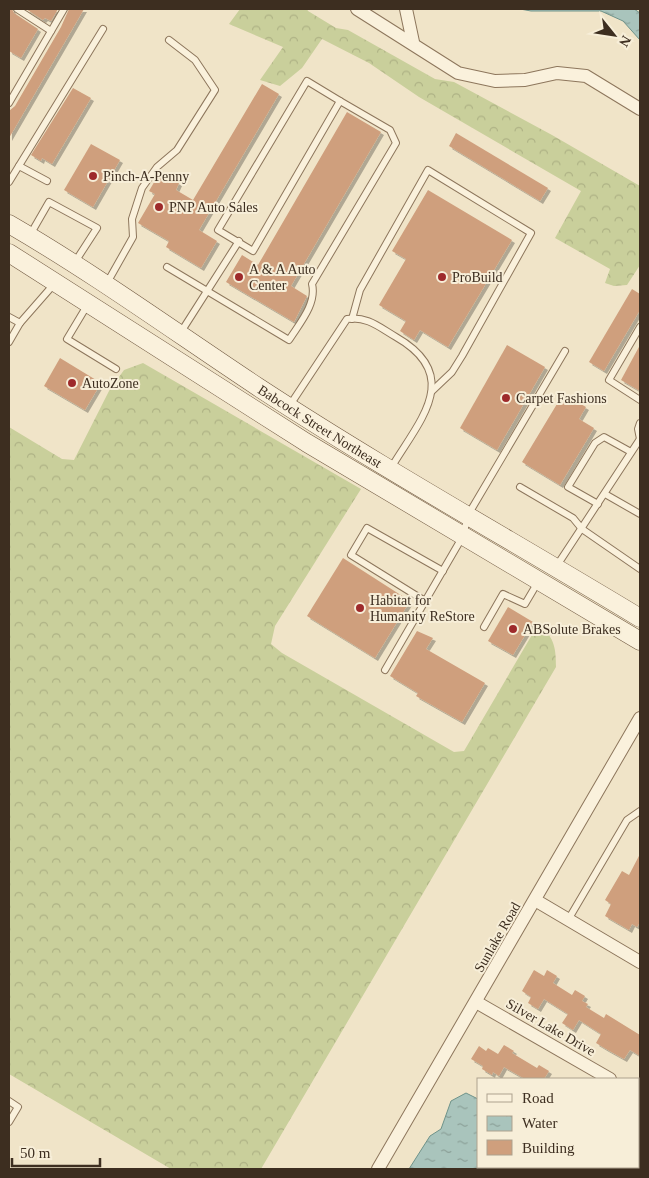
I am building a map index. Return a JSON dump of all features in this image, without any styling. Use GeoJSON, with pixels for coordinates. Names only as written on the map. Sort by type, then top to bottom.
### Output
{"type":"FeatureCollection","features":[{"type":"Feature","properties":{"kind":"main road","name":"Babcock Street Northeast"},"geometry":{"type":"LineString","coordinates":[[9,224],[106,284],[289,406],[640,618]]}},
{"type":"Feature","properties":{"kind":"main road","name":"Babcock Street Northeast"},"geometry":{"type":"LineString","coordinates":[[14,256],[307,443],[640,641]]}},
{"type":"Feature","properties":{"kind":"main road"},"geometry":{"type":"LineString","coordinates":[[14,256],[74,264]]}},
{"type":"Feature","properties":{"kind":"main road"},"geometry":{"type":"LineString","coordinates":[[56,282],[106,284]]}},
{"type":"Feature","properties":{"kind":"street"},"geometry":{"type":"LineString","coordinates":[[357,9],[413,42],[458,73],[495,81],[525,80],[557,73],[586,76],[640,109]]}},
{"type":"Feature","properties":{"kind":"street"},"geometry":{"type":"LineString","coordinates":[[406,9],[413,42]]}},
{"type":"Feature","properties":{"kind":"street","name":"Sunlake Road"},"geometry":{"type":"LineString","coordinates":[[378,1169],[640,718]]}},
{"type":"Feature","properties":{"kind":"street"},"geometry":{"type":"LineString","coordinates":[[535,900],[640,962]]}},
{"type":"Feature","properties":{"kind":"street","name":"Silver Lake Drive"},"geometry":{"type":"LineString","coordinates":[[476,1002],[608,1078]]}},
{"type":"Feature","properties":{"kind":"lane"},"geometry":{"type":"LineString","coordinates":[[17,9],[51,31]]}},
{"type":"Feature","properties":{"kind":"lane"},"geometry":{"type":"LineString","coordinates":[[9,103],[64,9]]}},
{"type":"Feature","properties":{"kind":"lane"},"geometry":{"type":"LineString","coordinates":[[9,182],[102,29]]}},
{"type":"Feature","properties":{"kind":"lane"},"geometry":{"type":"LineString","coordinates":[[106,284],[133,237],[132,219],[142,188],[157,167],[177,150],[216,90],[195,60],[169,40]]}},
{"type":"Feature","properties":{"kind":"lane"},"geometry":{"type":"LineString","coordinates":[[167,267],[288,340],[305,317],[314,292],[312,284],[396,143],[390,130],[307,81],[218,230],[253,251],[340,101]]}},
{"type":"Feature","properties":{"kind":"lane"},"geometry":{"type":"LineString","coordinates":[[19,166],[47,181]]}},
{"type":"Feature","properties":{"kind":"lane"},"geometry":{"type":"LineString","coordinates":[[352,319],[360,290],[428,170],[531,233],[462,356],[452,372],[432,392]]}},
{"type":"Feature","properties":{"kind":"lane"},"geometry":{"type":"LineString","coordinates":[[30,236],[49,202],[96,228],[74,264]]}},
{"type":"Feature","properties":{"kind":"lane"},"geometry":{"type":"LineString","coordinates":[[180,333],[239,241]]}},
{"type":"Feature","properties":{"kind":"lane"},"geometry":{"type":"LineString","coordinates":[[9,342],[20,323],[56,282]]}},
{"type":"Feature","properties":{"kind":"lane"},"geometry":{"type":"LineString","coordinates":[[89,303],[67,339],[116,368]]}},
{"type":"Feature","properties":{"kind":"lane"},"geometry":{"type":"LineString","coordinates":[[9,317],[20,323]]}},
{"type":"Feature","properties":{"kind":"lane"},"geometry":{"type":"LineString","coordinates":[[289,406],[347,319],[360,317],[407,344],[426,361],[432,392],[430,404],[423,417],[391,468]]}},
{"type":"Feature","properties":{"kind":"lane"},"geometry":{"type":"LineString","coordinates":[[640,327],[609,380],[640,400]]}},
{"type":"Feature","properties":{"kind":"lane"},"geometry":{"type":"LineString","coordinates":[[385,670],[463,536],[468,515],[565,351]]}},
{"type":"Feature","properties":{"kind":"lane"},"geometry":{"type":"LineString","coordinates":[[556,567],[640,439],[638,429],[640,423]]}},
{"type":"Feature","properties":{"kind":"lane"},"geometry":{"type":"LineString","coordinates":[[598,504],[568,487],[595,443],[604,437],[631,452]]}},
{"type":"Feature","properties":{"kind":"lane"},"geometry":{"type":"LineString","coordinates":[[520,487],[573,518],[582,529],[640,569]]}},
{"type":"Feature","properties":{"kind":"lane"},"geometry":{"type":"LineString","coordinates":[[604,494],[640,514]]}},
{"type":"Feature","properties":{"kind":"lane"},"geometry":{"type":"LineString","coordinates":[[426,601],[351,555],[368,528],[443,571]]}},
{"type":"Feature","properties":{"kind":"lane"},"geometry":{"type":"LineString","coordinates":[[484,627],[503,594],[524,604],[538,580]]}},
{"type":"Feature","properties":{"kind":"lane"},"geometry":{"type":"LineString","coordinates":[[568,920],[627,820],[640,811]]}},
{"type":"Feature","properties":{"kind":"lane"},"geometry":{"type":"LineString","coordinates":[[9,1101],[18,1106],[9,1122]]}},
{"type":"Feature","properties":{"kind":"green space"},"geometry":{"type":"Polygon","coordinates":[[[240,9],[307,9],[336,28],[348,30],[435,79],[454,82],[552,135],[640,186],[640,265],[627,285],[614,286],[605,283],[610,269],[555,238],[581,191],[419,97],[369,63],[322,39],[302,68],[280,86],[260,80],[283,47],[229,24],[240,9]]]}},
{"type":"Feature","properties":{"kind":"green space"},"geometry":{"type":"Polygon","coordinates":[[[143,363],[361,489],[275,626],[271,644],[282,653],[454,752],[464,751],[536,628],[540,627],[549,635],[555,650],[556,667],[261,1169],[171,1169],[9,1074],[9,427],[62,459],[74,460],[109,391],[124,370],[143,363]]]}},
{"type":"Feature","properties":{"kind":"water"},"geometry":{"type":"Polygon","coordinates":[[[520,9],[634,9],[640,13],[640,40],[623,21],[601,11],[531,11],[520,9]]]}},
{"type":"Feature","properties":{"kind":"water"},"geometry":{"type":"Polygon","coordinates":[[[466,1093],[477,1098],[477,1168],[602,1169],[409,1169],[430,1136],[441,1129],[451,1101],[466,1093]]]}},
{"type":"Feature","properties":{"kind":"building"},"geometry":{"type":"Polygon","coordinates":[[[9,9],[12,9],[14,13],[38,29],[21,58],[9,51],[9,9]]]}},
{"type":"Feature","properties":{"kind":"building"},"geometry":{"type":"Polygon","coordinates":[[[26,9],[58,9],[51,21],[45,18],[43,20],[26,9]]]}},
{"type":"Feature","properties":{"kind":"building"},"geometry":{"type":"Polygon","coordinates":[[[69,9],[84,9],[9,138],[9,111],[15,106],[61,27],[69,9]]]}},
{"type":"Feature","properties":{"kind":"building"},"geometry":{"type":"Polygon","coordinates":[[[262,84],[279,94],[199,230],[217,241],[201,268],[166,247],[169,241],[138,223],[155,194],[149,191],[160,172],[179,183],[176,190],[193,200],[262,84]]]}},
{"type":"Feature","properties":{"kind":"building"},"geometry":{"type":"Polygon","coordinates":[[[73,88],[91,98],[52,164],[42,158],[41,161],[31,155],[73,88]]]}},
{"type":"Feature","properties":{"kind":"building"},"geometry":{"type":"Polygon","coordinates":[[[347,112],[381,132],[291,286],[307,296],[294,322],[226,282],[242,255],[258,265],[347,112]]]}},
{"type":"Feature","properties":{"kind":"building"},"geometry":{"type":"Polygon","coordinates":[[[456,133],[548,188],[540,201],[449,146],[456,133]]]}},
{"type":"Feature","properties":{"kind":"building"},"geometry":{"type":"Polygon","coordinates":[[[91,144],[120,160],[93,207],[64,190],[91,144]]]}},
{"type":"Feature","properties":{"kind":"building"},"geometry":{"type":"Polygon","coordinates":[[[428,190],[512,240],[448,347],[420,330],[414,340],[400,331],[406,321],[379,305],[406,259],[392,251],[428,190]]]}},
{"type":"Feature","properties":{"kind":"building"},"geometry":{"type":"Polygon","coordinates":[[[632,289],[640,294],[640,310],[604,371],[589,362],[632,289]]]}},
{"type":"Feature","properties":{"kind":"building"},"geometry":{"type":"Polygon","coordinates":[[[507,345],[545,367],[497,450],[460,428],[507,345]]]}},
{"type":"Feature","properties":{"kind":"building"},"geometry":{"type":"Polygon","coordinates":[[[640,345],[640,391],[621,380],[640,345]]]}},
{"type":"Feature","properties":{"kind":"building"},"geometry":{"type":"Polygon","coordinates":[[[60,358],[101,383],[85,410],[44,386],[60,358]]]}},
{"type":"Feature","properties":{"kind":"building"},"geometry":{"type":"Polygon","coordinates":[[[563,394],[586,407],[579,419],[594,428],[560,485],[522,462],[563,394]]]}},
{"type":"Feature","properties":{"kind":"building"},"geometry":{"type":"Polygon","coordinates":[[[343,558],[410,601],[375,658],[307,616],[343,558]]]}},
{"type":"Feature","properties":{"kind":"building"},"geometry":{"type":"Polygon","coordinates":[[[508,607],[533,622],[513,655],[488,641],[508,607]]]}},
{"type":"Feature","properties":{"kind":"building"},"geometry":{"type":"Polygon","coordinates":[[[417,631],[433,638],[426,649],[485,683],[462,722],[416,696],[418,693],[390,676],[417,631]]]}},
{"type":"Feature","properties":{"kind":"building"},"geometry":{"type":"Polygon","coordinates":[[[640,854],[640,922],[637,927],[632,924],[629,930],[605,916],[611,904],[605,900],[622,871],[629,875],[640,854]]]}},
{"type":"Feature","properties":{"kind":"building"},"geometry":{"type":"Polygon","coordinates":[[[534,970],[544,976],[547,970],[557,976],[553,983],[572,995],[575,990],[585,996],[582,1001],[588,1004],[586,1007],[604,1018],[606,1014],[640,1035],[640,1056],[630,1050],[624,1059],[606,1049],[596,1043],[601,1034],[579,1020],[573,1030],[562,1023],[568,1014],[544,999],[538,1009],[528,1003],[531,997],[522,991],[534,970]]]}},
{"type":"Feature","properties":{"kind":"building"},"geometry":{"type":"Polygon","coordinates":[[[504,1045],[514,1051],[512,1053],[537,1068],[539,1065],[549,1071],[545,1078],[523,1078],[504,1067],[499,1076],[493,1072],[492,1075],[482,1069],[483,1066],[471,1059],[479,1046],[486,1051],[488,1048],[498,1054],[504,1045]]]}},
{"type":"Feature","properties":{"kind":"place","name":"Pinch-A-Penny"},"geometry":{"type":"Point","coordinates":[93,176]}},
{"type":"Feature","properties":{"kind":"place","name":"PNP Auto Sales"},"geometry":{"type":"Point","coordinates":[159,207]}},
{"type":"Feature","properties":{"kind":"place","name":"A & A Auto Center"},"geometry":{"type":"Point","coordinates":[239,277]}},
{"type":"Feature","properties":{"kind":"place","name":"ProBuild"},"geometry":{"type":"Point","coordinates":[442,277]}},
{"type":"Feature","properties":{"kind":"place","name":"AutoZone"},"geometry":{"type":"Point","coordinates":[72,383]}},
{"type":"Feature","properties":{"kind":"place","name":"Carpet Fashions"},"geometry":{"type":"Point","coordinates":[506,398]}},
{"type":"Feature","properties":{"kind":"place","name":"Habitat for Humanity ReStore"},"geometry":{"type":"Point","coordinates":[360,608]}},
{"type":"Feature","properties":{"kind":"place","name":"ABSolute Brakes"},"geometry":{"type":"Point","coordinates":[513,629]}}]}
